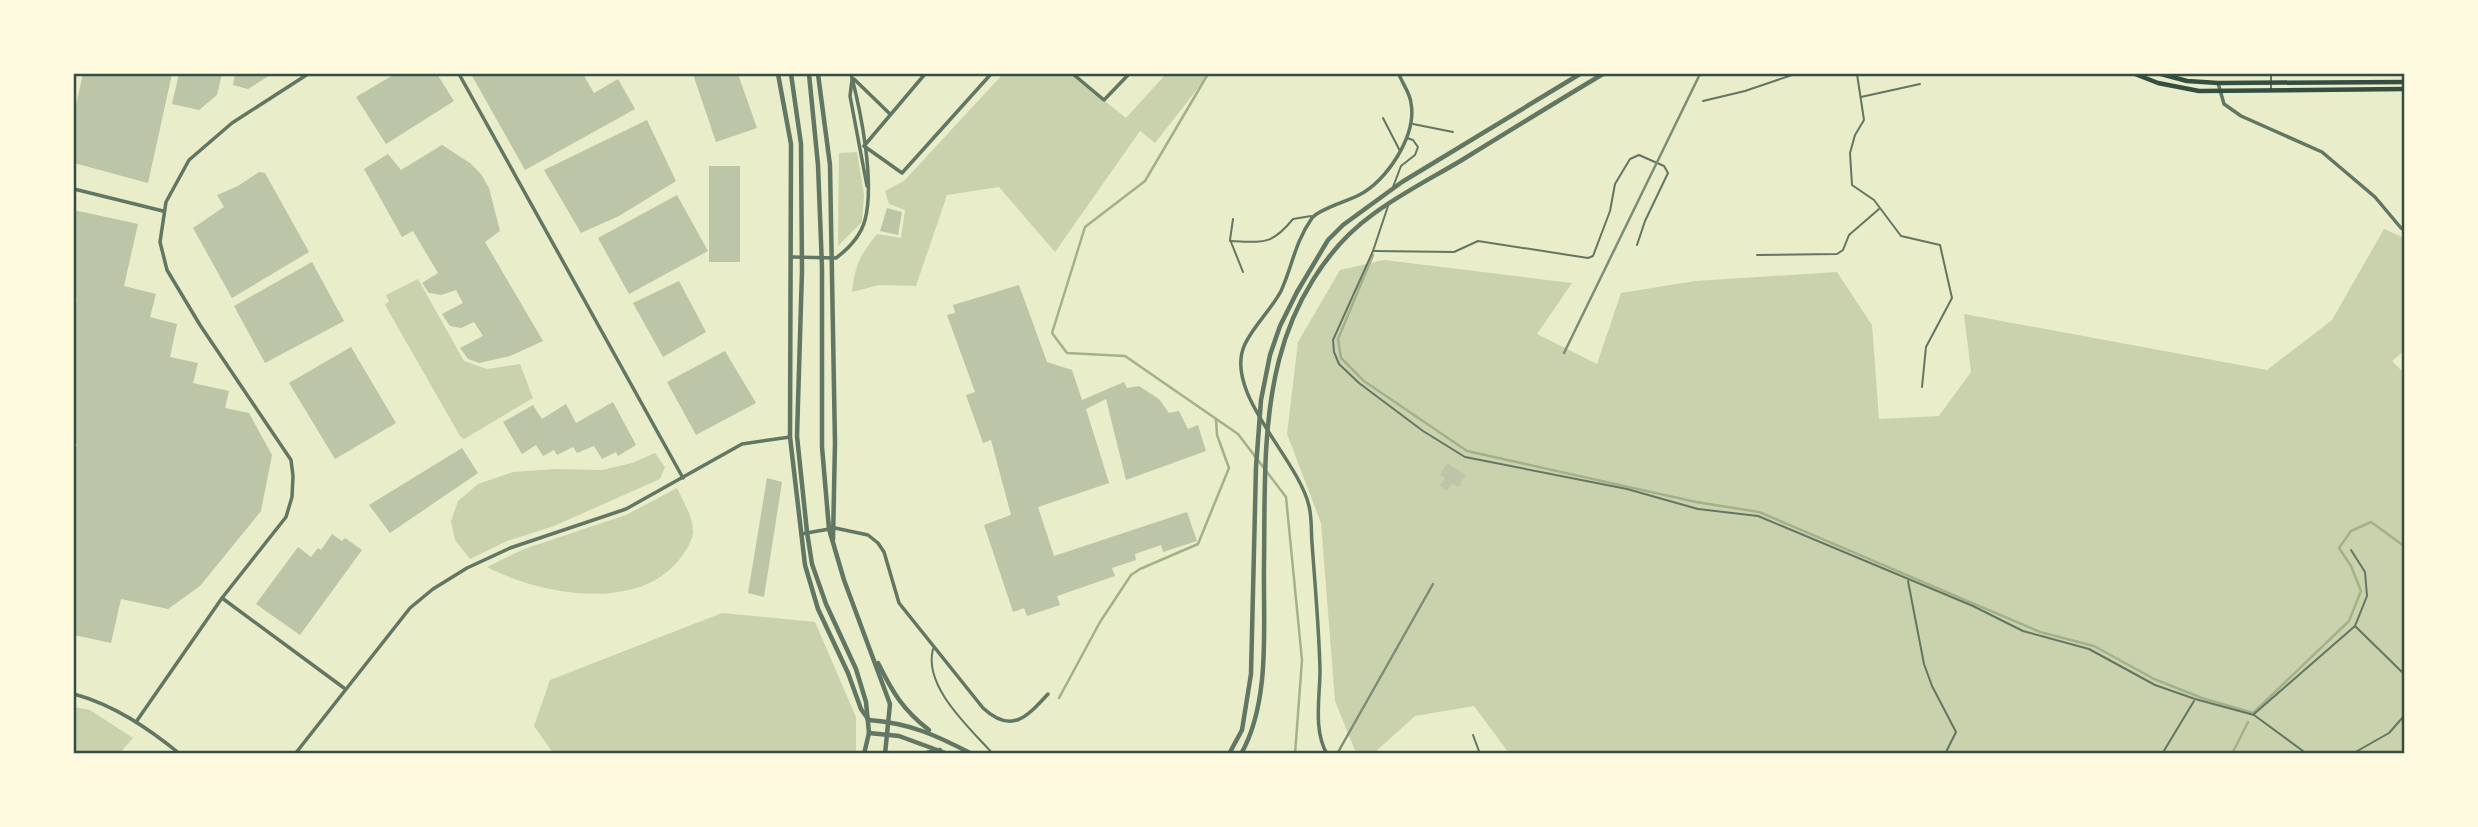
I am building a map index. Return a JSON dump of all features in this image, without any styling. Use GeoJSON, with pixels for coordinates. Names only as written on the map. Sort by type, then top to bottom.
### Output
{"type":"FeatureCollection","features":[{"type":"Feature","properties":{"kind":"main road"},"geometry":{"type":"LineString","coordinates":[[2135,74],[2158,83],[2219,92],[2404,89]]}},
{"type":"Feature","properties":{"kind":"main road"},"geometry":{"type":"LineString","coordinates":[[2161,74],[2188,81],[2218,83],[2404,82]]}},
{"type":"Feature","properties":{"kind":"street"},"geometry":{"type":"LineString","coordinates":[[136,722],[222,598],[286,517],[292,497],[291,460],[200,326],[167,270],[159,242],[163,211],[189,160],[232,123],[308,74]]}},
{"type":"Feature","properties":{"kind":"street"},"geometry":{"type":"LineString","coordinates":[[458,74],[684,478]]}},
{"type":"Feature","properties":{"kind":"street"},"geometry":{"type":"LineString","coordinates":[[778,74],[791,144],[790,437],[805,565],[818,610],[848,673],[861,709],[869,720],[890,722],[933,733]]}},
{"type":"Feature","properties":{"kind":"street"},"geometry":{"type":"LineString","coordinates":[[791,74],[801,144],[797,436],[807,532],[812,564],[826,604],[856,669],[866,702],[869,733],[864,754]]}},
{"type":"Feature","properties":{"kind":"street"},"geometry":{"type":"LineString","coordinates":[[809,74],[817,143],[822,258],[822,447],[833,544],[890,704],[885,754]]}},
{"type":"Feature","properties":{"kind":"street"},"geometry":{"type":"LineString","coordinates":[[818,74],[830,165],[835,443],[832,529]]}},
{"type":"Feature","properties":{"kind":"street"},"geometry":{"type":"LineString","coordinates":[[864,146],[925,74]]}},
{"type":"Feature","properties":{"kind":"street"},"geometry":{"type":"LineString","coordinates":[[864,146],[902,173],[991,74]]}},
{"type":"Feature","properties":{"kind":"street"},"geometry":{"type":"LineString","coordinates":[[1073,74],[1104,100],[1129,74]]}},
{"type":"Feature","properties":{"kind":"street"},"geometry":{"type":"LineString","coordinates":[[1326,754],[1319,725],[1320,665],[1310,508],[1293,466],[1267,430],[1250,398],[1240,362],[1247,340],[1281,291],[1297,243],[1314,216],[1363,194],[1388,170],[1400,152],[1412,123],[1411,102],[1399,74]]}},
{"type":"Feature","properties":{"kind":"street"},"geometry":{"type":"LineString","coordinates":[[1229,754],[1241,730],[1251,674],[1256,467],[1264,382],[1280,326],[1313,262],[1328,240],[1343,225],[1393,188],[1580,74]]}},
{"type":"Feature","properties":{"kind":"street"},"geometry":{"type":"LineString","coordinates":[[1241,754],[1251,737],[1262,675],[1266,464],[1273,384],[1288,330],[1318,272],[1345,237],[1389,203],[1603,74]]}},
{"type":"Feature","properties":{"kind":"street"},"geometry":{"type":"LineString","coordinates":[[792,257],[832,259],[842,253],[860,232],[865,221],[868,188],[853,75]]}},
{"type":"Feature","properties":{"kind":"street"},"geometry":{"type":"LineString","coordinates":[[853,75],[850,96],[864,181],[868,188]]}},
{"type":"Feature","properties":{"kind":"street"},"geometry":{"type":"LineString","coordinates":[[853,75],[890,114]]}},
{"type":"Feature","properties":{"kind":"street"},"geometry":{"type":"LineString","coordinates":[[2218,83],[2224,104],[2241,116],[2322,152],[2375,197],[2404,229]]}},
{"type":"Feature","properties":{"kind":"street"},"geometry":{"type":"LineString","coordinates":[[74,189],[163,211]]}},
{"type":"Feature","properties":{"kind":"street"},"geometry":{"type":"LineString","coordinates":[[295,754],[344,688],[410,608],[433,589],[510,548],[626,509],[742,444],[790,437]]}},
{"type":"Feature","properties":{"kind":"street"},"geometry":{"type":"LineString","coordinates":[[801,534],[832,529],[868,535],[878,543],[884,552],[899,603],[983,708],[997,720],[1011,722],[1027,716],[1048,694]]}},
{"type":"Feature","properties":{"kind":"street"},"geometry":{"type":"LineString","coordinates":[[222,598],[344,688]]}},
{"type":"Feature","properties":{"kind":"street"},"geometry":{"type":"LineString","coordinates":[[870,647],[892,691],[905,709],[933,733],[972,754]]}},
{"type":"Feature","properties":{"kind":"street"},"geometry":{"type":"LineString","coordinates":[[74,694],[98,701],[136,722],[180,754]]}},
{"type":"Feature","properties":{"kind":"street"},"geometry":{"type":"LineString","coordinates":[[869,733],[899,736],[948,754]]}},
{"type":"Feature","properties":{"kind":"street"},"geometry":{"type":"LineString","coordinates":[[922,754],[940,750]]}},
{"type":"Feature","properties":{"kind":"lane"},"geometry":{"type":"LineString","coordinates":[[1703,101],[1745,91],[1795,74]]}},
{"type":"Feature","properties":{"kind":"lane"},"geometry":{"type":"LineString","coordinates":[[1857,74],[1864,120],[1855,135],[1850,153],[1852,186],[1874,200],[1901,236],[1940,245],[1952,298],[1926,347],[1922,387]]}},
{"type":"Feature","properties":{"kind":"lane"},"geometry":{"type":"LineString","coordinates":[[2271,74],[2271,90]]}},
{"type":"Feature","properties":{"kind":"lane"},"geometry":{"type":"LineString","coordinates":[[1860,97],[1920,84]]}},
{"type":"Feature","properties":{"kind":"lane"},"geometry":{"type":"LineString","coordinates":[[1382,118],[1400,152]]}},
{"type":"Feature","properties":{"kind":"lane"},"geometry":{"type":"LineString","coordinates":[[1412,123],[1453,132]]}},
{"type":"Feature","properties":{"kind":"lane"},"geometry":{"type":"LineString","coordinates":[[1406,137],[1413,140],[1418,147],[1415,155],[1401,166],[1373,251],[1336,333],[1334,352],[1339,364],[1359,383],[1423,431],[1465,457],[1627,489],[1698,509],[1758,516],[1973,606],[2024,631],[2089,649],[2155,685],[2254,715],[2307,754]]}},
{"type":"Feature","properties":{"kind":"lane"},"geometry":{"type":"LineString","coordinates":[[1373,251],[1454,252],[1478,240],[1588,258],[1593,256],[1611,211],[1615,184],[1630,159],[1639,155],[1664,166],[1668,173],[1644,221],[1637,246]]}},
{"type":"Feature","properties":{"kind":"lane"},"geometry":{"type":"LineString","coordinates":[[1757,255],[1837,254],[1843,250],[1849,235],[1880,208]]}},
{"type":"Feature","properties":{"kind":"lane"},"geometry":{"type":"LineString","coordinates":[[1230,241],[1268,242],[1282,232],[1293,219],[1314,216]]}},
{"type":"Feature","properties":{"kind":"lane"},"geometry":{"type":"LineString","coordinates":[[1233,219],[1230,241],[1244,272]]}},
{"type":"Feature","properties":{"kind":"lane"},"geometry":{"type":"LineString","coordinates":[[2254,715],[2355,626],[2367,596],[2365,572],[2351,550]]}},
{"type":"Feature","properties":{"kind":"lane"},"geometry":{"type":"LineString","coordinates":[[1908,579],[1924,664],[1932,686],[1956,732],[1945,754]]}},
{"type":"Feature","properties":{"kind":"lane"},"geometry":{"type":"LineString","coordinates":[[2355,626],[2404,674]]}},
{"type":"Feature","properties":{"kind":"lane"},"geometry":{"type":"LineString","coordinates":[[933,648],[932,666],[946,701],[993,754]]}},
{"type":"Feature","properties":{"kind":"lane"},"geometry":{"type":"LineString","coordinates":[[2162,754],[2194,699]]}},
{"type":"Feature","properties":{"kind":"lane"},"geometry":{"type":"LineString","coordinates":[[2352,754],[2389,733],[2404,716]]}},
{"type":"Feature","properties":{"kind":"lane"},"geometry":{"type":"LineString","coordinates":[[1473,735],[1480,754]]}},
{"type":"Feature","properties":{"kind":"green space"},"geometry":{"type":"Polygon","coordinates":[[[1003,74],[1071,74],[1126,118],[1166,74],[1209,74],[1155,143],[1140,131],[1055,252],[999,187],[947,195],[916,286],[879,285],[852,292],[859,261],[877,234],[901,238],[905,210],[889,204],[885,191],[904,181],[1003,74]]]}},
{"type":"Feature","properties":{"kind":"green space"},"geometry":{"type":"Polygon","coordinates":[[[857,152],[864,195],[862,222],[838,246],[839,153],[857,152]]]}},
{"type":"Feature","properties":{"kind":"green space"},"geometry":{"type":"Polygon","coordinates":[[[2384,229],[2404,238],[2404,351],[2392,361],[2404,373],[2404,753],[1509,753],[1474,706],[1415,716],[1374,753],[1356,753],[1335,701],[1321,523],[1287,434],[1298,342],[1340,270],[1384,260],[1572,283],[1537,334],[1597,364],[1621,293],[1695,281],[1837,272],[1872,325],[1879,419],[1939,416],[1971,372],[1964,314],[2267,370],[2332,320],[2384,229]]]}},
{"type":"Feature","properties":{"kind":"green space"},"geometry":{"type":"Polygon","coordinates":[[[418,279],[464,361],[487,369],[520,364],[533,398],[464,439],[385,305],[389,301],[386,295],[418,279]]]}},
{"type":"Feature","properties":{"kind":"green space"},"geometry":{"type":"Polygon","coordinates":[[[655,453],[665,467],[660,479],[554,526],[507,541],[470,559],[455,540],[451,521],[458,501],[478,484],[513,472],[602,470],[632,463],[655,453]]]}},
{"type":"Feature","properties":{"kind":"green space"},"geometry":{"type":"Polygon","coordinates":[[[677,488],[692,521],[691,540],[678,561],[660,577],[637,588],[586,594],[559,591],[508,577],[487,567],[524,549],[626,515],[677,488]]]}},
{"type":"Feature","properties":{"kind":"green space"},"geometry":{"type":"Polygon","coordinates":[[[722,613],[815,622],[856,717],[856,753],[553,753],[534,726],[550,680],[722,613]]]}},
{"type":"Feature","properties":{"kind":"green space"},"geometry":{"type":"Polygon","coordinates":[[[74,707],[90,710],[133,738],[120,753],[74,753],[74,707]]]}},
{"type":"Feature","properties":{"kind":"building"},"geometry":{"type":"Polygon","coordinates":[[[83,74],[172,74],[148,183],[74,163],[74,113],[83,74]]]}},
{"type":"Feature","properties":{"kind":"building"},"geometry":{"type":"Polygon","coordinates":[[[179,74],[222,74],[217,95],[199,110],[172,104],[179,74]]]}},
{"type":"Feature","properties":{"kind":"building"},"geometry":{"type":"Polygon","coordinates":[[[235,74],[272,74],[248,89],[233,85],[235,74]]]}},
{"type":"Feature","properties":{"kind":"building"},"geometry":{"type":"Polygon","coordinates":[[[395,74],[437,74],[454,101],[386,144],[356,97],[395,74]]]}},
{"type":"Feature","properties":{"kind":"building"},"geometry":{"type":"Polygon","coordinates":[[[471,74],[583,74],[594,93],[618,79],[635,109],[525,170],[471,74]]]}},
{"type":"Feature","properties":{"kind":"building"},"geometry":{"type":"Polygon","coordinates":[[[693,74],[738,74],[757,128],[716,142],[693,74]]]}},
{"type":"Feature","properties":{"kind":"building"},"geometry":{"type":"Polygon","coordinates":[[[647,120],[676,181],[619,216],[581,233],[544,170],[647,120]]]}},
{"type":"Feature","properties":{"kind":"building"},"geometry":{"type":"Polygon","coordinates":[[[442,145],[470,163],[481,174],[489,188],[500,231],[485,242],[543,341],[510,356],[479,363],[468,359],[460,348],[483,336],[474,322],[461,328],[450,326],[442,314],[463,303],[456,290],[441,295],[429,293],[422,283],[438,273],[413,231],[402,237],[364,169],[388,154],[401,170],[442,145]]]}},
{"type":"Feature","properties":{"kind":"building"},"geometry":{"type":"Polygon","coordinates":[[[709,166],[740,166],[740,262],[709,262],[709,166]]]}},
{"type":"Feature","properties":{"kind":"building"},"geometry":{"type":"Polygon","coordinates":[[[259,172],[265,173],[309,252],[232,298],[193,228],[224,207],[217,195],[238,186],[259,172]]]}},
{"type":"Feature","properties":{"kind":"building"},"geometry":{"type":"Polygon","coordinates":[[[677,195],[708,251],[629,294],[598,238],[677,195]]]}},
{"type":"Feature","properties":{"kind":"building"},"geometry":{"type":"Polygon","coordinates":[[[887,208],[902,212],[898,235],[880,231],[887,208]]]}},
{"type":"Feature","properties":{"kind":"building"},"geometry":{"type":"Polygon","coordinates":[[[74,210],[138,224],[124,286],[156,294],[150,317],[177,324],[170,357],[198,363],[193,383],[229,391],[225,408],[249,413],[272,455],[261,511],[200,586],[168,609],[121,599],[111,643],[74,635],[74,459],[77,444],[74,443],[74,312],[77,299],[74,298],[74,210]]]}},
{"type":"Feature","properties":{"kind":"building"},"geometry":{"type":"Polygon","coordinates":[[[312,262],[344,321],[265,363],[234,306],[312,262]]]}},
{"type":"Feature","properties":{"kind":"building"},"geometry":{"type":"Polygon","coordinates":[[[679,281],[706,332],[663,357],[633,303],[679,281]]]}},
{"type":"Feature","properties":{"kind":"building"},"geometry":{"type":"Polygon","coordinates":[[[1019,285],[1047,362],[1072,370],[1082,400],[1124,382],[1127,388],[1139,386],[1159,399],[1169,413],[1179,411],[1188,429],[1198,425],[1206,451],[1126,480],[1106,399],[1086,409],[1109,483],[1038,507],[1054,556],[1187,512],[1197,541],[1163,552],[1161,545],[1135,554],[1136,560],[1112,568],[1115,576],[1057,596],[1060,605],[1027,616],[1024,608],[1013,612],[984,525],[1011,515],[991,440],[983,443],[966,395],[975,392],[947,315],[955,313],[953,305],[1019,285]]]}},
{"type":"Feature","properties":{"kind":"building"},"geometry":{"type":"Polygon","coordinates":[[[351,347],[396,423],[335,459],[289,383],[351,347]]]}},
{"type":"Feature","properties":{"kind":"building"},"geometry":{"type":"Polygon","coordinates":[[[725,351],[756,403],[696,435],[667,382],[725,351]]]}},
{"type":"Feature","properties":{"kind":"building"},"geometry":{"type":"Polygon","coordinates":[[[613,402],[636,445],[618,456],[616,452],[602,459],[594,446],[577,453],[573,447],[557,455],[554,450],[543,456],[536,445],[522,454],[503,422],[533,405],[542,419],[566,404],[576,423],[613,402]]]}},
{"type":"Feature","properties":{"kind":"building"},"geometry":{"type":"Polygon","coordinates":[[[462,448],[478,473],[390,533],[369,505],[462,448]]]}},
{"type":"Feature","properties":{"kind":"building"},"geometry":{"type":"Polygon","coordinates":[[[1447,463],[1466,475],[1458,487],[1452,483],[1447,491],[1440,486],[1445,478],[1440,475],[1447,463]]]}},
{"type":"Feature","properties":{"kind":"building"},"geometry":{"type":"Polygon","coordinates":[[[767,478],[782,482],[764,597],[748,593],[767,478]]]}},
{"type":"Feature","properties":{"kind":"building"},"geometry":{"type":"Polygon","coordinates":[[[332,534],[342,541],[345,538],[362,550],[300,635],[256,604],[298,547],[311,557],[318,548],[321,550],[332,534]]]}},
{"type":"Feature","properties":{"kind":"waterway"},"geometry":{"type":"LineString","coordinates":[[1208,74],[1145,181],[1085,227],[1052,333],[1067,353],[1125,356],[1238,434],[1286,497],[1302,660],[1295,754]]}},
{"type":"Feature","properties":{"kind":"waterway"},"geometry":{"type":"LineString","coordinates":[[1373,255],[1338,339],[1341,358],[1364,381],[1467,451],[1696,502],[1759,512],[2040,632],[2094,646],[2154,679],[2202,698],[2253,713],[2349,621],[2361,591],[2351,566],[2339,548],[2351,531],[2371,522],[2404,546]]}},
{"type":"Feature","properties":{"kind":"waterway"},"geometry":{"type":"LineString","coordinates":[[1059,698],[1100,622],[1131,575],[1198,544],[1229,468],[1217,435],[1216,419]]}},
{"type":"Feature","properties":{"kind":"waterway"},"geometry":{"type":"LineString","coordinates":[[2232,754],[2248,722]]}},
{"type":"Feature","properties":{"kind":"railway"},"geometry":{"type":"LineString","coordinates":[[1564,353],[1700,74]]}},
{"type":"Feature","properties":{"kind":"railway"},"geometry":{"type":"LineString","coordinates":[[1337,754],[1433,584]]}}]}
